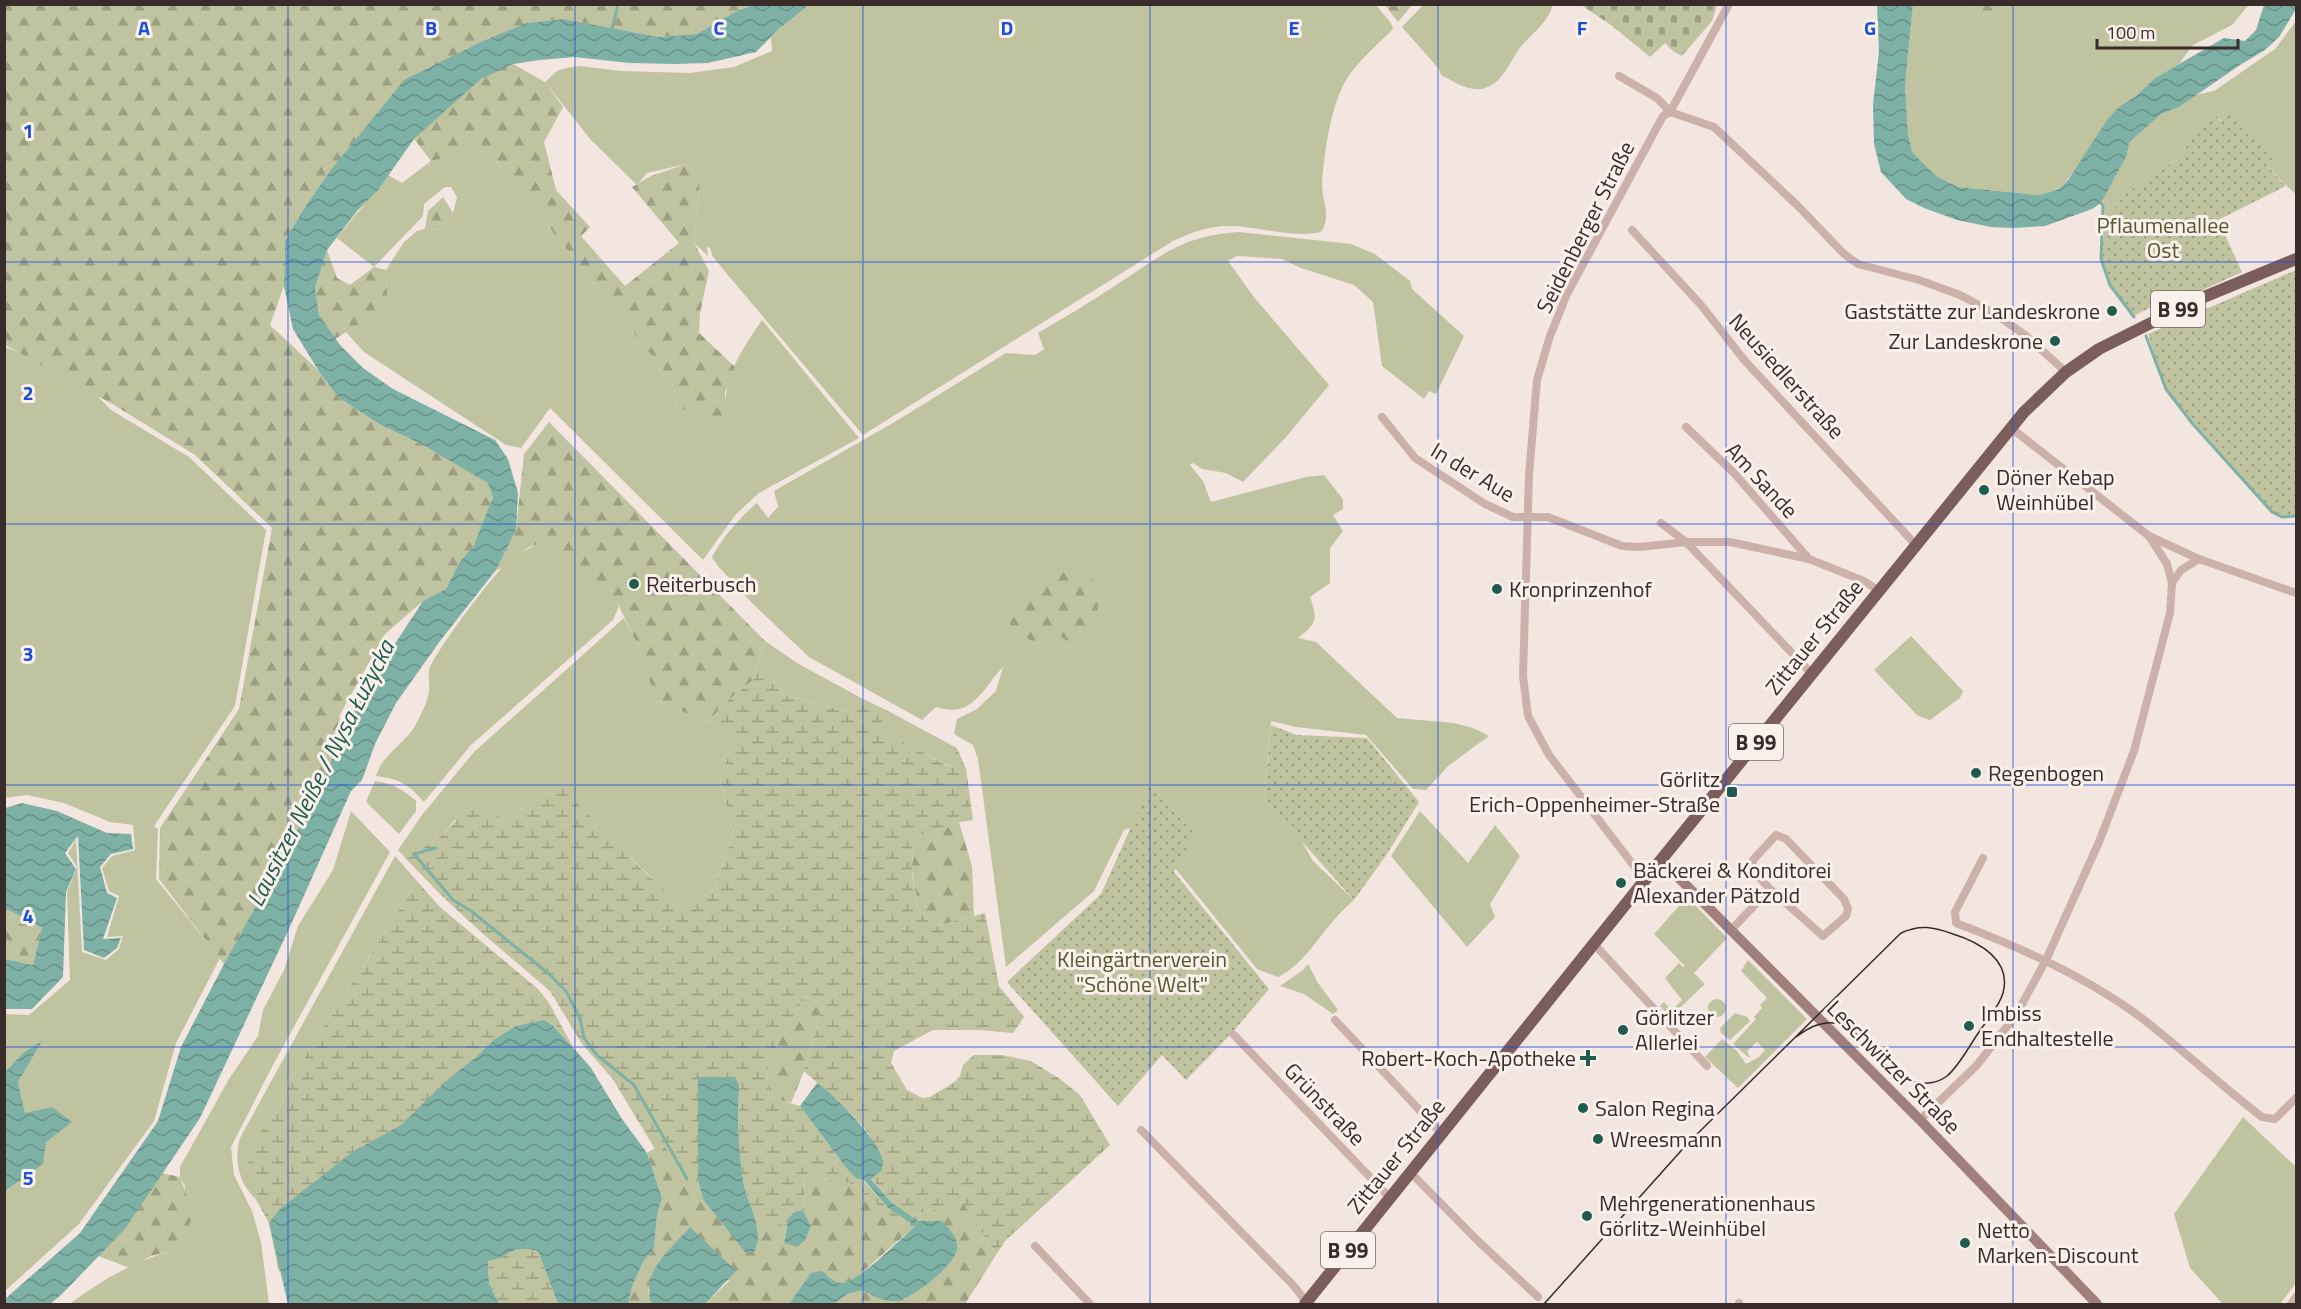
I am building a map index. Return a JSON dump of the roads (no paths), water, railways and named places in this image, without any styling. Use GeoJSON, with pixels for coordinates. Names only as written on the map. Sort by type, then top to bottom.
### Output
{"type":"FeatureCollection","features":[{"type":"Feature","properties":{"kind":"main road","name":"Zittauer Straße"},"geometry":{"type":"LineString","coordinates":[[1307,1304],[1441,1133],[2010,427],[2066,372],[2099,349],[2199,299],[2296,259]]}},
{"type":"Feature","properties":{"kind":"street","name":"Seidenberger Straße"},"geometry":{"type":"LineString","coordinates":[[1646,878],[1634,866],[1549,755],[1528,716],[1523,676],[1529,475],[1537,380],[1550,336],[1567,294],[1600,230],[1664,117],[1670,112],[1729,4]]}},
{"type":"Feature","properties":{"kind":"street"},"geometry":{"type":"LineString","coordinates":[[1619,76],[1657,98],[1670,112],[1714,127],[1798,206],[1844,254],[1858,264],[1919,280],[1960,295],[1994,313],[2042,348],[2066,372]]}},
{"type":"Feature","properties":{"kind":"street","name":"Neusiedlerstraße"},"geometry":{"type":"LineString","coordinates":[[1632,230],[1701,305],[1745,361],[1916,545]]}},
{"type":"Feature","properties":{"kind":"street","name":"In der Aue"},"geometry":{"type":"LineString","coordinates":[[1382,417],[1415,458],[1485,504],[1514,517],[1548,518],[1622,546],[1639,547],[1686,542]]}},
{"type":"Feature","properties":{"kind":"street","name":"Am Sande"},"geometry":{"type":"LineString","coordinates":[[1686,427],[1734,473],[1809,559]]}},
{"type":"Feature","properties":{"kind":"street"},"geometry":{"type":"LineString","coordinates":[[2010,427],[2149,537],[2199,559],[2296,593]]}},
{"type":"Feature","properties":{"kind":"street"},"geometry":{"type":"LineString","coordinates":[[1661,524],[1686,542],[1812,674]]}},
{"type":"Feature","properties":{"kind":"street"},"geometry":{"type":"LineString","coordinates":[[1920,1120],[1977,1065],[2016,1015],[2046,960],[2084,879],[2134,751],[2170,614],[2172,583],[2167,564],[2149,537]]}},
{"type":"Feature","properties":{"kind":"street","name":"Am Sande"},"geometry":{"type":"LineString","coordinates":[[1686,542],[1730,542],[1809,559],[1864,581],[1879,591]]}},
{"type":"Feature","properties":{"kind":"street"},"geometry":{"type":"LineString","coordinates":[[2172,583],[2181,570],[2199,559]]}},
{"type":"Feature","properties":{"kind":"street"},"geometry":{"type":"LineString","coordinates":[[1776,835],[1786,839],[1844,898],[1848,909],[1846,916],[1823,936],[1770,889],[1752,870],[1753,860],[1776,835]]}},
{"type":"Feature","properties":{"kind":"street"},"geometry":{"type":"LineString","coordinates":[[1983,858],[1955,912],[1956,923],[2046,960],[2076,976],[2133,1012],[2254,1110],[2270,1119],[2280,1116],[2296,1098]]}},
{"type":"Feature","properties":{"kind":"street","name":"Leschwitzer Straße"},"geometry":{"type":"LineString","coordinates":[[1661,860],[1920,1120],[2097,1305]]}},
{"type":"Feature","properties":{"kind":"street"},"geometry":{"type":"LineString","coordinates":[[1731,930],[1770,889]]}},
{"type":"Feature","properties":{"kind":"street"},"geometry":{"type":"LineString","coordinates":[[1593,944],[1707,1066]]}},
{"type":"Feature","properties":{"kind":"street"},"geometry":{"type":"LineString","coordinates":[[1335,1020],[1441,1133]]}},
{"type":"Feature","properties":{"kind":"street","name":"Grünstraße"},"geometry":{"type":"LineString","coordinates":[[1234,1035],[1390,1198]]}},
{"type":"Feature","properties":{"kind":"street"},"geometry":{"type":"LineString","coordinates":[[1142,1130],[1293,1285],[1307,1304]]}},
{"type":"Feature","properties":{"kind":"street"},"geometry":{"type":"LineString","coordinates":[[1410,1173],[1538,1297]]}},
{"type":"Feature","properties":{"kind":"street"},"geometry":{"type":"LineString","coordinates":[[1035,1246],[1090,1305]]}},
{"type":"Feature","properties":{"kind":"street"},"geometry":{"type":"LineString","coordinates":[[2291,1305],[2296,1297]]}},
{"type":"Feature","properties":{"kind":"water"},"geometry":{"type":"Polygon","coordinates":[[[753,5],[809,5],[779,29],[756,52],[708,63],[630,63],[574,57],[513,64],[481,79],[414,139],[378,190],[358,210],[327,250],[315,288],[319,315],[340,345],[363,368],[393,389],[495,440],[508,459],[518,493],[516,530],[496,570],[440,641],[396,703],[375,744],[362,780],[351,791],[200,1118],[125,1229],[61,1295],[50,1304],[5,1304],[5,1299],[80,1233],[158,1121],[181,1047],[306,814],[324,779],[344,730],[366,688],[423,601],[446,589],[459,563],[474,545],[493,497],[488,483],[423,445],[379,424],[338,397],[293,329],[284,286],[285,241],[330,171],[404,80],[485,40],[527,23],[563,19],[659,37],[697,34],[733,13],[753,5]]]}},
{"type":"Feature","properties":{"kind":"water"},"geometry":{"type":"Polygon","coordinates":[[[1877,5],[1913,5],[1905,84],[1908,134],[1912,152],[1936,176],[1958,187],[2039,195],[2059,189],[2068,180],[2107,120],[2120,106],[2136,96],[2155,78],[2224,38],[2245,41],[2256,30],[2264,5],[2296,5],[2296,9],[2279,37],[2265,50],[2179,107],[2161,114],[2129,143],[2127,155],[2101,203],[2092,209],[2045,226],[2014,228],[1991,227],[1957,220],[1924,208],[1906,199],[1881,172],[1874,144],[1873,105],[1879,51],[1877,5]]]}},
{"type":"Feature","properties":{"kind":"water"},"geometry":{"type":"Polygon","coordinates":[[[22,803],[57,811],[107,833],[131,834],[133,849],[111,854],[100,867],[107,893],[117,898],[103,939],[121,938],[117,948],[104,958],[84,950],[78,836],[65,853],[76,869],[66,892],[63,977],[32,1009],[4,1009],[5,959],[33,965],[42,928],[5,908],[5,808],[22,803]]]}},
{"type":"Feature","properties":{"kind":"water"},"geometry":{"type":"Polygon","coordinates":[[[544,1020],[552,1025],[591,1068],[622,1119],[647,1153],[662,1198],[657,1215],[654,1248],[643,1262],[633,1284],[628,1304],[558,1304],[538,1251],[521,1249],[488,1261],[489,1283],[499,1304],[288,1304],[269,1223],[280,1209],[351,1153],[401,1125],[445,1082],[494,1040],[516,1026],[544,1020]]]}},
{"type":"Feature","properties":{"kind":"water"},"geometry":{"type":"Polygon","coordinates":[[[42,1041],[18,1082],[25,1113],[52,1107],[72,1122],[46,1142],[43,1164],[5,1191],[5,1072],[23,1053],[42,1041]]]}},
{"type":"Feature","properties":{"kind":"water"},"geometry":{"type":"Polygon","coordinates":[[[698,1077],[735,1077],[739,1085],[739,1150],[745,1189],[756,1220],[758,1237],[754,1252],[745,1252],[703,1199],[698,1180],[698,1077]]]}},
{"type":"Feature","properties":{"kind":"water"},"geometry":{"type":"Polygon","coordinates":[[[817,1083],[845,1107],[874,1142],[883,1162],[882,1170],[871,1179],[892,1203],[918,1221],[942,1221],[956,1241],[957,1249],[949,1264],[931,1281],[901,1300],[885,1300],[862,1290],[847,1294],[834,1304],[789,1304],[811,1273],[822,1271],[840,1283],[850,1280],[880,1259],[915,1226],[888,1208],[864,1180],[856,1178],[847,1169],[800,1106],[817,1083]]]}},
{"type":"Feature","properties":{"kind":"water"},"geometry":{"type":"Polygon","coordinates":[[[803,1210],[811,1226],[805,1240],[797,1247],[784,1243],[788,1219],[794,1212],[803,1210]]]}},
{"type":"Feature","properties":{"kind":"water"},"geometry":{"type":"Polygon","coordinates":[[[690,1227],[736,1271],[705,1304],[651,1304],[650,1281],[654,1271],[666,1253],[690,1227]]]}},
{"type":"Feature","properties":{"kind":"waterway"},"geometry":{"type":"LineString","coordinates":[[612,29],[618,4]]}},
{"type":"Feature","properties":{"kind":"waterway"},"geometry":{"type":"LineString","coordinates":[[2100,200],[2103,206],[2101,259],[2110,285],[2134,317]]}},
{"type":"Feature","properties":{"kind":"waterway"},"geometry":{"type":"LineString","coordinates":[[2146,336],[2166,389],[2192,423],[2272,512],[2282,517],[2296,516]]}},
{"type":"Feature","properties":{"kind":"waterway"},"geometry":{"type":"LineString","coordinates":[[436,848],[414,854],[453,900],[471,911],[549,974],[566,991],[580,1018],[584,1038],[597,1055],[634,1085],[687,1179]]}},
{"type":"Feature","properties":{"kind":"tram line"},"geometry":{"type":"LineString","coordinates":[[1544,1304],[1688,1143],[1901,933],[1914,928],[1927,928],[1963,937],[1983,947],[1998,962],[2003,971],[2005,981],[2003,993],[1996,1008],[1956,1066],[1947,1076],[1935,1082],[1921,1083],[1904,1078],[1889,1068],[1850,1029],[1835,1023],[1817,1025],[1796,1037]]}},
{"type":"Feature","properties":{"kind":"place","name":"Gaststätte zur Landeskrone"},"geometry":{"type":"Point","coordinates":[2112,311]}},
{"type":"Feature","properties":{"kind":"place","name":"Zur Landeskrone"},"geometry":{"type":"Point","coordinates":[2055,341]}},
{"type":"Feature","properties":{"kind":"place","name":"Döner Kebap Weinhübel"},"geometry":{"type":"Point","coordinates":[1984,490]}},
{"type":"Feature","properties":{"kind":"place","name":"Reiterbusch"},"geometry":{"type":"Point","coordinates":[634,584]}},
{"type":"Feature","properties":{"kind":"place","name":"Kronprinzenhof"},"geometry":{"type":"Point","coordinates":[1497,589]}},
{"type":"Feature","properties":{"kind":"place","name":"Regenbogen"},"geometry":{"type":"Point","coordinates":[1976,773]}},
{"type":"Feature","properties":{"kind":"place","name":"Görlitz Erich-Oppenheimer-Straße"},"geometry":{"type":"Point","coordinates":[1732,792]}},
{"type":"Feature","properties":{"kind":"place","name":"Bäckerei & Konditorei Alexander Pätzold"},"geometry":{"type":"Point","coordinates":[1621,883]}},
{"type":"Feature","properties":{"kind":"place","name":"Imbiss Endhaltestelle"},"geometry":{"type":"Point","coordinates":[1969,1026]}},
{"type":"Feature","properties":{"kind":"place","name":"Görlitzer Allerlei"},"geometry":{"type":"Point","coordinates":[1623,1030]}},
{"type":"Feature","properties":{"kind":"place","name":"Robert-Koch-Apotheke"},"geometry":{"type":"Point","coordinates":[1588,1058]}},
{"type":"Feature","properties":{"kind":"place","name":"Salon Regina"},"geometry":{"type":"Point","coordinates":[1583,1108]}},
{"type":"Feature","properties":{"kind":"place","name":"Wreesmann"},"geometry":{"type":"Point","coordinates":[1598,1139]}},
{"type":"Feature","properties":{"kind":"place","name":"Mehrgenerationenhaus Görlitz-Weinhübel"},"geometry":{"type":"Point","coordinates":[1587,1216]}},
{"type":"Feature","properties":{"kind":"place","name":"Netto Marken-Discount"},"geometry":{"type":"Point","coordinates":[1965,1243]}},
{"type":"Feature","properties":{"kind":"park label","name":"Pflaumenallee Ost"},"geometry":{"type":"Point","coordinates":[2163,238]}},
{"type":"Feature","properties":{"kind":"park label","name":"Kleingärtnerverein \"Schöne Welt\""},"geometry":{"type":"Point","coordinates":[1142,972]}},
{"type":"Feature","properties":{"kind":"water label","name":"Lausitzer Neiße / Nysa Łużycka"},"geometry":{"type":"Point","coordinates":[320,773]}}]}
